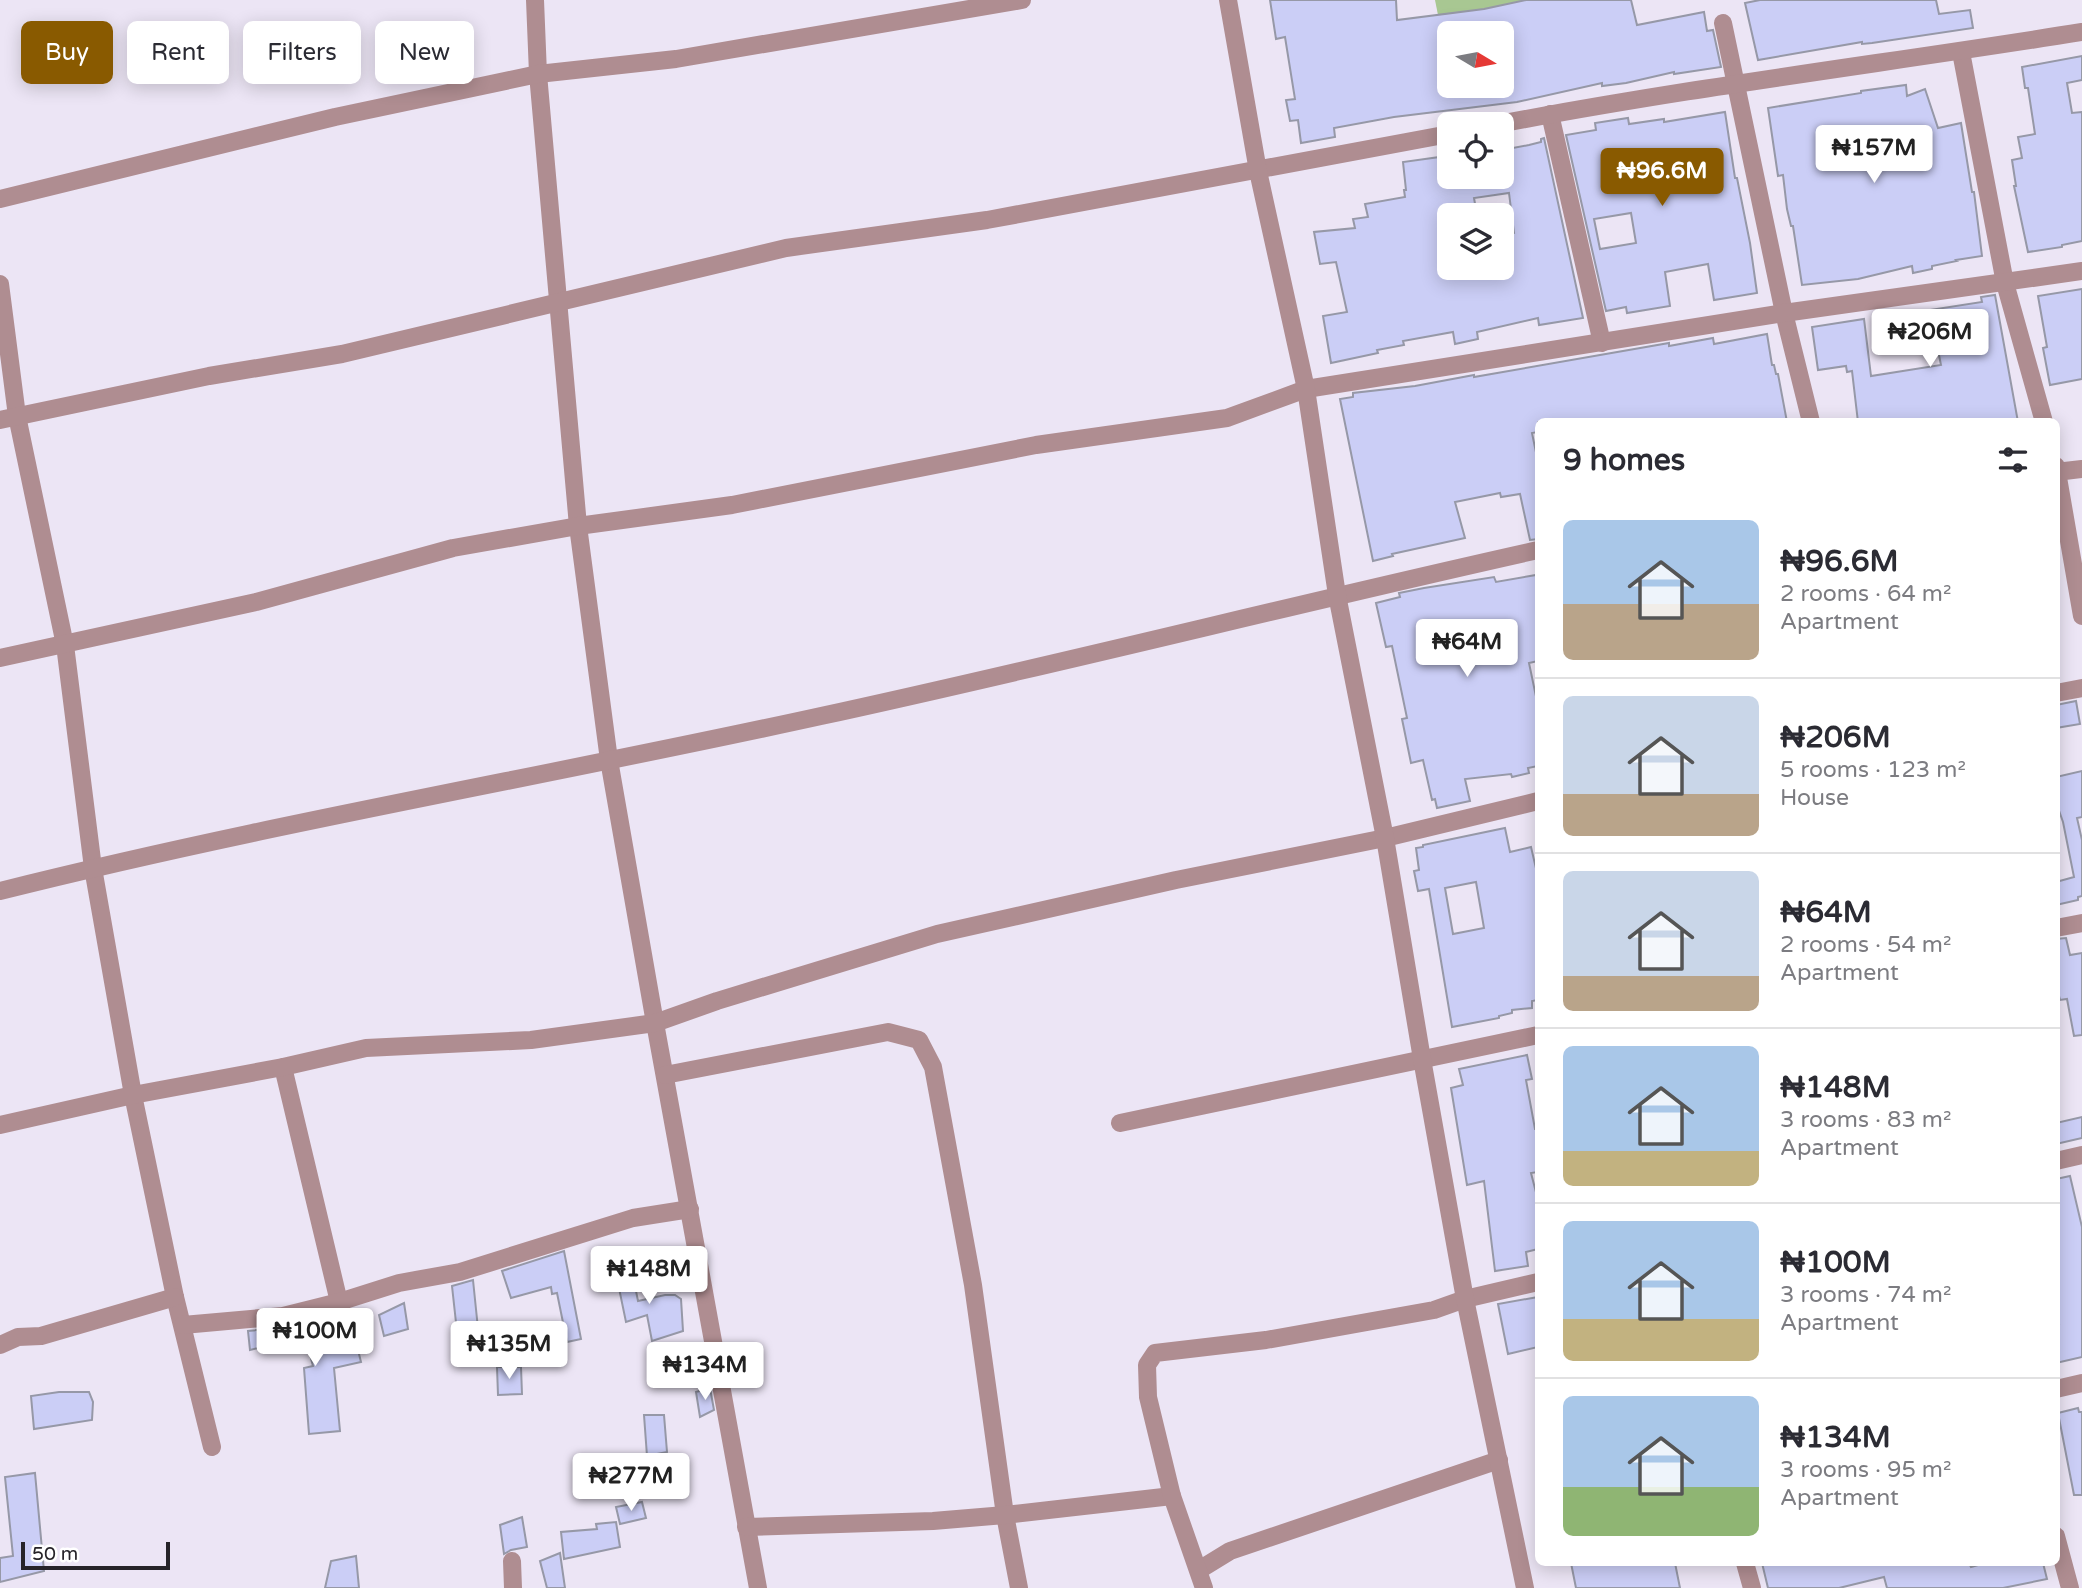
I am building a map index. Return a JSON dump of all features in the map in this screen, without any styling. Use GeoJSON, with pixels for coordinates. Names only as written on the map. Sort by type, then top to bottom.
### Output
{"type":"FeatureCollection","features":[{"type":"Feature","properties":{"kind":"street"},"geometry":{"type":"LineString","coordinates":[[535,0],[538,74],[578,526],[609,760],[654,1023],[758,1588]]}},
{"type":"Feature","properties":{"kind":"street"},"geometry":{"type":"LineString","coordinates":[[0,199],[335,117],[538,74],[676,58],[1022,0]]}},
{"type":"Feature","properties":{"kind":"street"},"geometry":{"type":"LineString","coordinates":[[1228,0],[1258,171],[1306,389],[1338,595],[1385,838],[1465,1299],[1525,1588]]}},
{"type":"Feature","properties":{"kind":"street"},"geometry":{"type":"LineString","coordinates":[[1723,23],[1784,313],[1810,418]]}},
{"type":"Feature","properties":{"kind":"street"},"geometry":{"type":"LineString","coordinates":[[1514,121],[1737,82],[1961,52],[2082,32]]}},
{"type":"Feature","properties":{"kind":"street"},"geometry":{"type":"LineString","coordinates":[[1961,52],[2005,283],[2043,418]]}},
{"type":"Feature","properties":{"kind":"street"},"geometry":{"type":"LineString","coordinates":[[1550,114],[1602,343]]}},
{"type":"Feature","properties":{"kind":"street"},"geometry":{"type":"LineString","coordinates":[[8,418],[209,376],[342,354],[559,300],[786,248],[987,220],[1437,136]]}},
{"type":"Feature","properties":{"kind":"street"},"geometry":{"type":"LineString","coordinates":[[0,658],[256,602],[453,548],[578,526],[732,505],[1035,446],[1227,418],[1306,389],[1784,313],[2082,271]]}},
{"type":"Feature","properties":{"kind":"street"},"geometry":{"type":"LineString","coordinates":[[0,284],[8,418],[65,645],[93,868],[133,1095],[175,1297],[212,1447]]}},
{"type":"Feature","properties":{"kind":"street"},"geometry":{"type":"LineString","coordinates":[[2060,470],[2082,469]]}},
{"type":"Feature","properties":{"kind":"street"},"geometry":{"type":"LineString","coordinates":[[2060,488],[2082,616]]}},
{"type":"Feature","properties":{"kind":"street"},"geometry":{"type":"LineString","coordinates":[[0,891],[93,868],[819,717],[1535,551]]}},
{"type":"Feature","properties":{"kind":"street"},"geometry":{"type":"LineString","coordinates":[[2060,692],[2082,688]]}},
{"type":"Feature","properties":{"kind":"street"},"geometry":{"type":"LineString","coordinates":[[0,1125],[366,1048],[531,1040],[654,1023],[937,934],[1176,880],[1385,838],[1535,802]]}},
{"type":"Feature","properties":{"kind":"street"},"geometry":{"type":"LineString","coordinates":[[2060,927],[2082,923]]}},
{"type":"Feature","properties":{"kind":"street"},"geometry":{"type":"LineString","coordinates":[[665,1075],[888,1032],[919,1040],[933,1067],[973,1285],[1005,1515],[1019,1588]]}},
{"type":"Feature","properties":{"kind":"street"},"geometry":{"type":"LineString","coordinates":[[1120,1123],[1535,1036]]}},
{"type":"Feature","properties":{"kind":"street"},"geometry":{"type":"LineString","coordinates":[[284,1066],[339,1302]]}},
{"type":"Feature","properties":{"kind":"street"},"geometry":{"type":"LineString","coordinates":[[2060,1160],[2082,1155]]}},
{"type":"Feature","properties":{"kind":"street"},"geometry":{"type":"LineString","coordinates":[[183,1325],[283,1316],[399,1283],[460,1272],[633,1218],[690,1209]]}},
{"type":"Feature","properties":{"kind":"street"},"geometry":{"type":"LineString","coordinates":[[1204,1588],[1172,1496],[1148,1397],[1147,1365],[1155,1353],[1266,1340],[1434,1310],[1465,1299],[1535,1283]]}},
{"type":"Feature","properties":{"kind":"street"},"geometry":{"type":"LineString","coordinates":[[0,1345],[18,1337],[41,1336],[175,1297]]}},
{"type":"Feature","properties":{"kind":"street"},"geometry":{"type":"LineString","coordinates":[[2060,1388],[2082,1384]]}},
{"type":"Feature","properties":{"kind":"street"},"geometry":{"type":"LineString","coordinates":[[1199,1570],[1230,1551],[1499,1460]]}},
{"type":"Feature","properties":{"kind":"street"},"geometry":{"type":"LineString","coordinates":[[747,1527],[933,1521],[1172,1496]]}},
{"type":"Feature","properties":{"kind":"street"},"geometry":{"type":"LineString","coordinates":[[2060,1551],[2070,1588]]}},
{"type":"Feature","properties":{"kind":"street"},"geometry":{"type":"LineString","coordinates":[[512,1561],[513,1588]]}},
{"type":"Feature","properties":{"kind":"street"},"geometry":{"type":"LineString","coordinates":[[1746,1566],[1752,1588]]}},
{"type":"Feature","properties":{"kind":"green space"},"geometry":{"type":"Polygon","coordinates":[[[1435,0],[1538,0],[1439,20],[1435,0]]]}},
{"type":"Feature","properties":{"kind":"building"},"geometry":{"type":"Polygon","coordinates":[[[1270,0],[1396,0],[1397,20],[1484,9],[1526,0],[1631,0],[1637,25],[1704,12],[1707,31],[1713,30],[1721,67],[1674,72],[1626,83],[1602,86],[1602,83],[1517,102],[1394,117],[1334,128],[1335,137],[1301,143],[1298,120],[1290,121],[1286,100],[1295,99],[1285,37],[1276,39],[1270,0]]]}},
{"type":"Feature","properties":{"kind":"building"},"geometry":{"type":"Polygon","coordinates":[[[1760,0],[1936,0],[1939,14],[1970,10],[1973,28],[1872,43],[1862,42],[1758,60],[1745,3],[1760,0]]]}},
{"type":"Feature","properties":{"kind":"building"},"geometry":{"type":"Polygon","coordinates":[[[2082,56],[2082,80],[2067,83],[2072,113],[2082,112],[2082,241],[2028,252],[2014,186],[2012,160],[2022,158],[2018,137],[2035,134],[2022,67],[2082,56]]]}},
{"type":"Feature","properties":{"kind":"building"},"geometry":{"type":"Polygon","coordinates":[[[1906,85],[1907,96],[1925,89],[1938,128],[1961,123],[1982,256],[1956,260],[1913,273],[1912,266],[1858,279],[1802,285],[1783,175],[1778,176],[1768,108],[1906,85]]]}},
{"type":"Feature","properties":{"kind":"building"},"geometry":{"type":"Polygon","coordinates":[[[1725,112],[1757,293],[1714,300],[1708,264],[1665,272],[1670,306],[1627,313],[1626,307],[1606,311],[1566,135],[1596,130],[1595,123],[1628,118],[1629,124],[1664,119],[1664,122],[1725,112]],[[1631,213],[1594,219],[1600,249],[1636,243],[1631,213]]]}},
{"type":"Feature","properties":{"kind":"building"},"geometry":{"type":"Polygon","coordinates":[[[1544,138],[1583,318],[1539,325],[1538,318],[1477,332],[1478,339],[1455,344],[1453,332],[1403,341],[1404,345],[1377,350],[1378,353],[1331,363],[1323,316],[1347,312],[1336,262],[1320,264],[1314,232],[1355,228],[1353,219],[1368,217],[1365,204],[1405,197],[1403,162],[1437,157],[1437,189],[1514,189],[1514,148],[1541,142],[1544,138]]]}},
{"type":"Feature","properties":{"kind":"building"},"geometry":{"type":"Polygon","coordinates":[[[2082,289],[2082,379],[2050,385],[2043,348],[2047,347],[2038,296],[2082,289]]]}},
{"type":"Feature","properties":{"kind":"building"},"geometry":{"type":"Polygon","coordinates":[[[1995,295],[2017,418],[1858,418],[1852,371],[1847,372],[1846,366],[1818,370],[1812,327],[1864,319],[1871,376],[1941,365],[1934,331],[1908,336],[1904,314],[1982,302],[1981,297],[1995,295]]]}},
{"type":"Feature","properties":{"kind":"building"},"geometry":{"type":"Polygon","coordinates":[[[1767,334],[1786,418],[1535,418],[1535,432],[1532,433],[1535,448],[1535,539],[1530,540],[1520,494],[1501,497],[1500,493],[1455,502],[1465,538],[1392,554],[1393,556],[1373,561],[1340,399],[1353,397],[1353,393],[1474,377],[1669,343],[1669,346],[1713,338],[1714,344],[1767,334]]]}},
{"type":"Feature","properties":{"kind":"building"},"geometry":{"type":"Polygon","coordinates":[[[1535,575],[1535,662],[1529,663],[1535,692],[1535,767],[1528,768],[1529,773],[1512,777],[1511,774],[1465,779],[1470,801],[1437,808],[1435,799],[1432,800],[1423,760],[1411,763],[1402,719],[1407,718],[1392,646],[1386,647],[1376,603],[1400,597],[1399,593],[1424,588],[1494,577],[1496,582],[1535,575]]]}},
{"type":"Feature","properties":{"kind":"building"},"geometry":{"type":"Polygon","coordinates":[[[2076,701],[2080,724],[2060,727],[2060,704],[2076,701]]]}},
{"type":"Feature","properties":{"kind":"building"},"geometry":{"type":"Polygon","coordinates":[[[2082,771],[2082,817],[2077,818],[2082,840],[2082,896],[2078,897],[2078,900],[2060,904],[2060,881],[2074,877],[2060,813],[2060,776],[2082,771]]]}},
{"type":"Feature","properties":{"kind":"building"},"geometry":{"type":"Polygon","coordinates":[[[1505,828],[1510,852],[1531,847],[1535,864],[1535,1000],[1532,1001],[1532,1008],[1512,1010],[1512,1013],[1499,1018],[1452,1027],[1429,889],[1418,891],[1414,871],[1419,870],[1416,848],[1505,828]],[[1476,882],[1445,888],[1453,934],[1484,928],[1476,882]]]}},
{"type":"Feature","properties":{"kind":"building"},"geometry":{"type":"Polygon","coordinates":[[[2066,938],[2070,955],[2082,953],[2082,1035],[2074,1036],[2067,999],[2060,1000],[2060,939],[2066,938]]]}},
{"type":"Feature","properties":{"kind":"building"},"geometry":{"type":"Polygon","coordinates":[[[1527,1055],[1532,1079],[1526,1080],[1535,1129],[1535,1172],[1531,1173],[1535,1188],[1535,1250],[1526,1252],[1528,1266],[1495,1271],[1484,1181],[1467,1185],[1451,1088],[1463,1085],[1459,1069],[1527,1055]]]}},
{"type":"Feature","properties":{"kind":"building"},"geometry":{"type":"Polygon","coordinates":[[[2082,1117],[2082,1138],[2060,1143],[2060,1122],[2082,1117]]]}},
{"type":"Feature","properties":{"kind":"building"},"geometry":{"type":"Polygon","coordinates":[[[2070,1176],[2082,1227],[2082,1357],[2060,1362],[2060,1178],[2070,1176]]]}},
{"type":"Feature","properties":{"kind":"building"},"geometry":{"type":"Polygon","coordinates":[[[564,1251],[581,1339],[567,1342],[557,1293],[552,1294],[551,1287],[511,1298],[502,1271],[564,1251]]]}},
{"type":"Feature","properties":{"kind":"building"},"geometry":{"type":"Polygon","coordinates":[[[630,1261],[638,1301],[665,1295],[675,1295],[681,1299],[683,1331],[652,1341],[647,1315],[626,1322],[614,1264],[630,1261]]]}},
{"type":"Feature","properties":{"kind":"building"},"geometry":{"type":"Polygon","coordinates":[[[473,1280],[481,1358],[460,1359],[452,1286],[473,1280]]]}},
{"type":"Feature","properties":{"kind":"building"},"geometry":{"type":"Polygon","coordinates":[[[1535,1298],[1535,1348],[1508,1354],[1498,1304],[1535,1298]]]}},
{"type":"Feature","properties":{"kind":"building"},"geometry":{"type":"Polygon","coordinates":[[[404,1303],[408,1329],[384,1336],[379,1315],[404,1303]]]}},
{"type":"Feature","properties":{"kind":"building"},"geometry":{"type":"Polygon","coordinates":[[[327,1317],[334,1350],[355,1338],[361,1362],[334,1368],[340,1431],[309,1434],[304,1368],[313,1366],[305,1336],[250,1350],[248,1331],[286,1327],[327,1317]]]}},
{"type":"Feature","properties":{"kind":"building"},"geometry":{"type":"Polygon","coordinates":[[[497,1367],[521,1367],[522,1394],[498,1395],[497,1367]]]}},
{"type":"Feature","properties":{"kind":"building"},"geometry":{"type":"Polygon","coordinates":[[[710,1388],[714,1410],[700,1417],[696,1392],[710,1388]]]}},
{"type":"Feature","properties":{"kind":"building"},"geometry":{"type":"Polygon","coordinates":[[[89,1392],[93,1402],[92,1420],[34,1429],[31,1396],[89,1392]]]}},
{"type":"Feature","properties":{"kind":"building"},"geometry":{"type":"Polygon","coordinates":[[[2078,1408],[2079,1412],[2082,1412],[2082,1495],[2074,1495],[2060,1412],[2078,1408]]]}},
{"type":"Feature","properties":{"kind":"building"},"geometry":{"type":"Polygon","coordinates":[[[644,1415],[664,1415],[667,1452],[647,1456],[644,1415]]]}},
{"type":"Feature","properties":{"kind":"building"},"geometry":{"type":"Polygon","coordinates":[[[35,1473],[44,1571],[0,1582],[0,1558],[13,1556],[5,1477],[35,1473]]]}},
{"type":"Feature","properties":{"kind":"building"},"geometry":{"type":"Polygon","coordinates":[[[642,1502],[646,1518],[620,1524],[616,1507],[642,1502]]]}},
{"type":"Feature","properties":{"kind":"building"},"geometry":{"type":"Polygon","coordinates":[[[522,1517],[527,1547],[504,1554],[500,1525],[522,1517]]]}},
{"type":"Feature","properties":{"kind":"building"},"geometry":{"type":"Polygon","coordinates":[[[616,1522],[620,1547],[564,1559],[561,1532],[597,1529],[596,1524],[616,1522]]]}},
{"type":"Feature","properties":{"kind":"building"},"geometry":{"type":"Polygon","coordinates":[[[560,1553],[565,1588],[547,1588],[540,1561],[560,1553]]]}},
{"type":"Feature","properties":{"kind":"building"},"geometry":{"type":"Polygon","coordinates":[[[356,1556],[359,1588],[325,1588],[331,1561],[356,1556]]]}},
{"type":"Feature","properties":{"kind":"building"},"geometry":{"type":"Polygon","coordinates":[[[1572,1566],[1676,1566],[1680,1588],[1576,1588],[1572,1566]]]}},
{"type":"Feature","properties":{"kind":"building"},"geometry":{"type":"Polygon","coordinates":[[[1763,1566],[2044,1566],[2047,1579],[2003,1588],[1887,1588],[1884,1577],[1839,1588],[1768,1588],[1763,1566]]]}}]}
